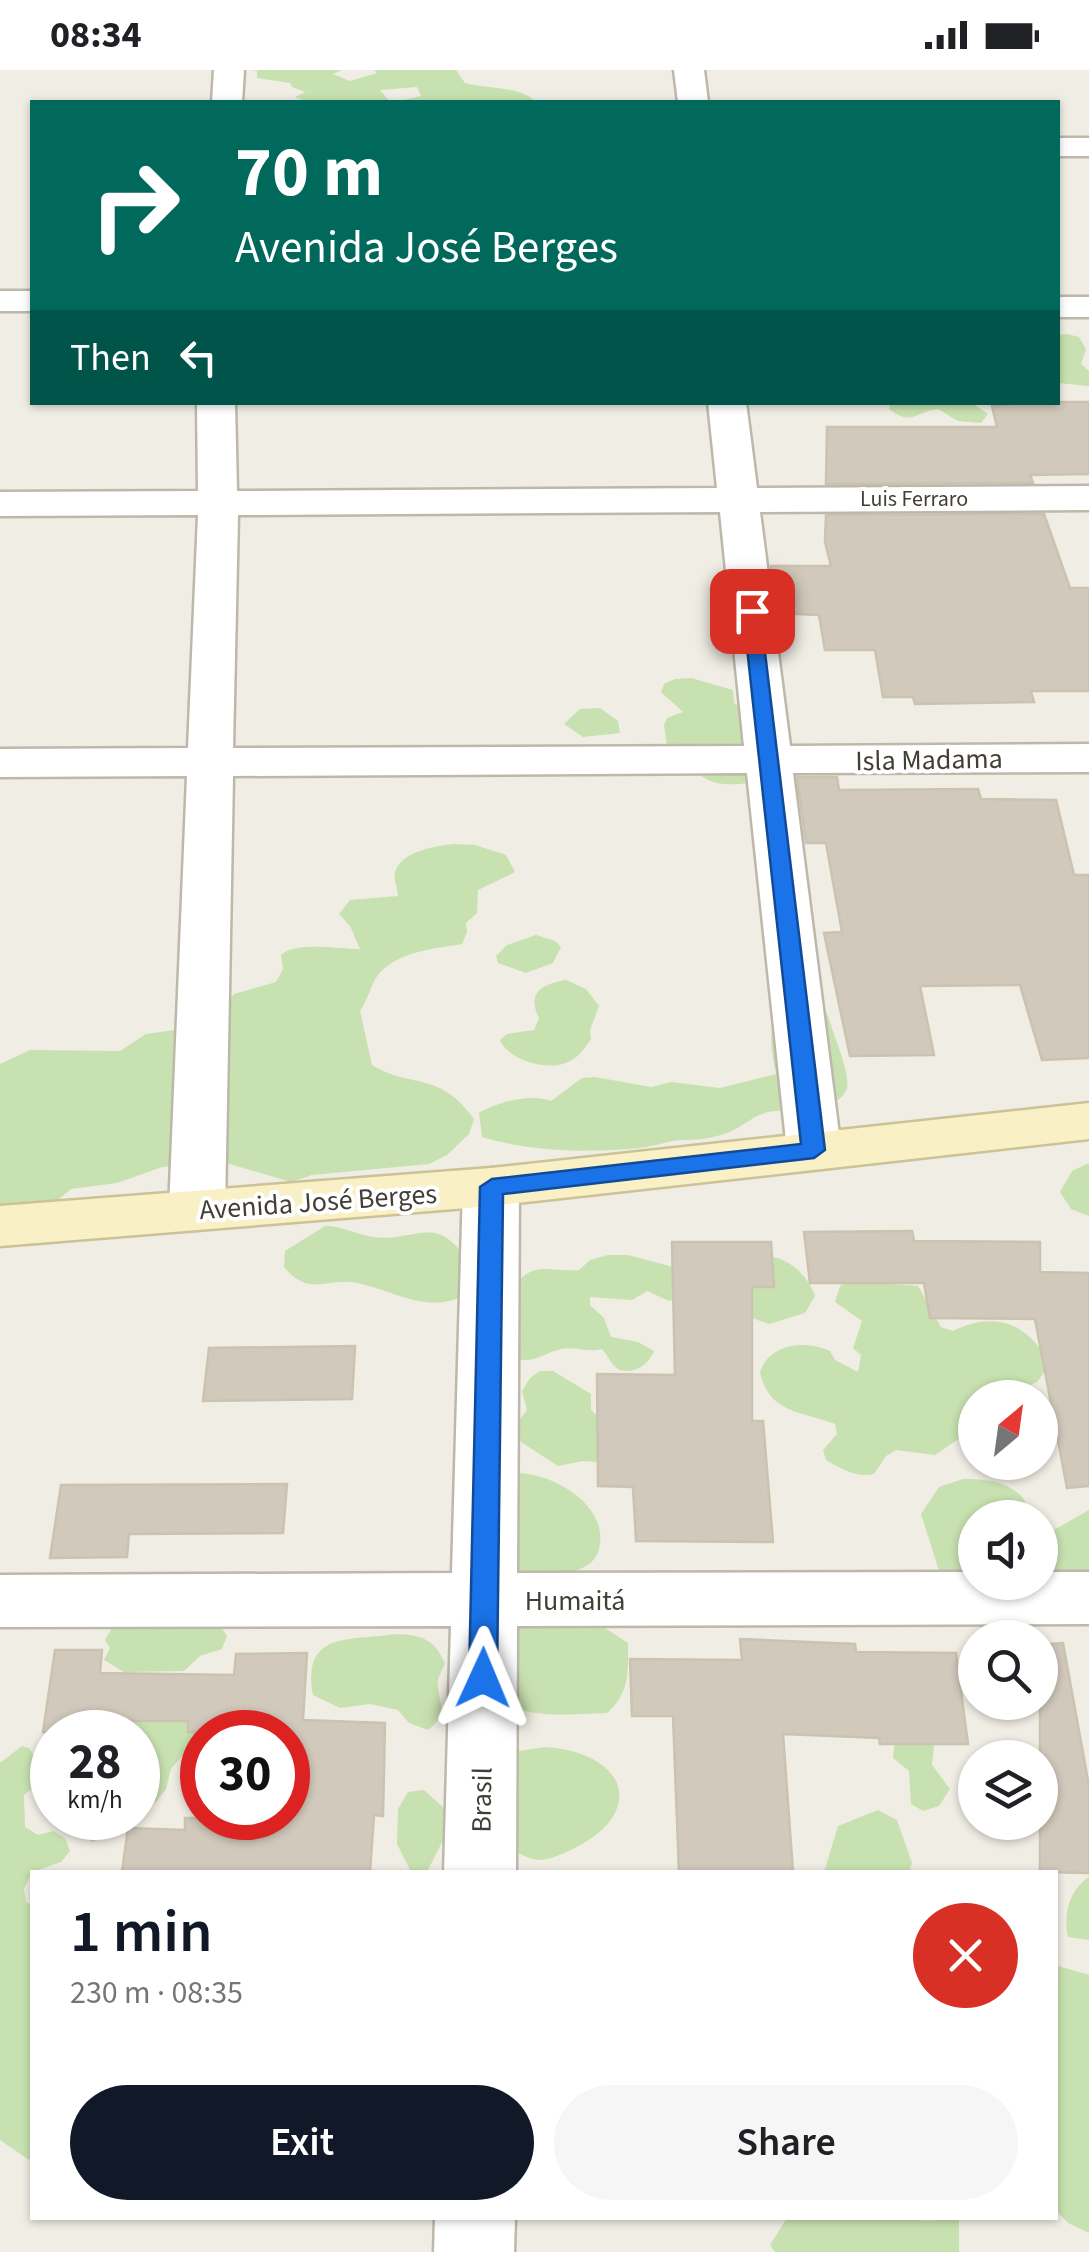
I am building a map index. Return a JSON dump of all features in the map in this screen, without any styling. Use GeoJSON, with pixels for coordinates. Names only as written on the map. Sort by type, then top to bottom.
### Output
{"type":"FeatureCollection","features":[{"type":"Feature","properties":{"kind":"main road","name":"Avenida José Berges"},"geometry":{"type":"LineString","coordinates":[[0,1226],[492,1187],[1089,1121]]}},
{"type":"Feature","properties":{"kind":"street"},"geometry":{"type":"LineString","coordinates":[[227,100],[229,70]]}},
{"type":"Feature","properties":{"kind":"street"},"geometry":{"type":"LineString","coordinates":[[689,70],[693,100]]}},
{"type":"Feature","properties":{"kind":"street"},"geometry":{"type":"LineString","coordinates":[[1060,147],[1089,147]]}},
{"type":"Feature","properties":{"kind":"street"},"geometry":{"type":"LineString","coordinates":[[0,301],[30,301]]}},
{"type":"Feature","properties":{"kind":"street"},"geometry":{"type":"LineString","coordinates":[[1060,307],[1089,307]]}},
{"type":"Feature","properties":{"kind":"street"},"geometry":{"type":"LineString","coordinates":[[198,1210],[218,502],[216,405]]}},
{"type":"Feature","properties":{"kind":"street"},"geometry":{"type":"LineString","coordinates":[[728,405],[814,1150]]}},
{"type":"Feature","properties":{"kind":"street","name":"Luis Ferraro"},"geometry":{"type":"LineString","coordinates":[[0,504],[1089,498]]}},
{"type":"Feature","properties":{"kind":"street","name":"Isla Madama"},"geometry":{"type":"LineString","coordinates":[[0,763],[1089,758]]}},
{"type":"Feature","properties":{"kind":"street","name":"Brasil"},"geometry":{"type":"LineString","coordinates":[[480,1870],[492,1187]]}},
{"type":"Feature","properties":{"kind":"street","name":"Humaitá"},"geometry":{"type":"LineString","coordinates":[[0,1601],[1089,1598]]}},
{"type":"Feature","properties":{"kind":"street"},"geometry":{"type":"LineString","coordinates":[[474,2220],[474,2252]]}},
{"type":"Feature","properties":{"kind":"green space"},"geometry":{"type":"Polygon","coordinates":[[[251,70],[342,70],[333,74],[350,81],[377,73],[374,70],[456,70],[465,83],[510,90],[533,99],[404,100],[421,96],[417,87],[380,90],[388,100],[303,100],[295,97],[305,92],[290,83],[257,78],[257,71],[251,70]]]}},
{"type":"Feature","properties":{"kind":"green space"},"geometry":{"type":"Polygon","coordinates":[[[1060,335],[1079,337],[1086,349],[1081,364],[1089,371],[1089,386],[1060,383],[1060,335]]]}},
{"type":"Feature","properties":{"kind":"green space"},"geometry":{"type":"Polygon","coordinates":[[[890,405],[975,405],[988,414],[981,423],[958,421],[938,409],[903,417],[889,409],[890,405]]]}},
{"type":"Feature","properties":{"kind":"green space"},"geometry":{"type":"Polygon","coordinates":[[[691,678],[733,690],[734,703],[747,711],[749,783],[711,781],[667,747],[667,718],[683,712],[661,692],[664,684],[691,678]]]}},
{"type":"Feature","properties":{"kind":"green space"},"geometry":{"type":"Polygon","coordinates":[[[600,708],[618,721],[620,733],[583,737],[564,724],[580,709],[600,708]]]}},
{"type":"Feature","properties":{"kind":"green space"},"geometry":{"type":"Polygon","coordinates":[[[453,844],[475,845],[506,855],[515,872],[478,890],[477,913],[466,923],[462,944],[417,952],[395,961],[378,975],[360,1011],[372,1065],[449,1093],[474,1119],[469,1134],[447,1155],[429,1164],[312,1175],[291,1182],[223,1162],[162,1167],[117,1183],[71,1189],[46,1210],[0,1208],[0,1064],[30,1050],[120,1051],[146,1034],[189,1028],[225,1006],[234,994],[276,982],[283,969],[281,955],[288,951],[306,947],[360,949],[350,926],[339,914],[350,900],[398,896],[395,872],[404,859],[453,844]]]}},
{"type":"Feature","properties":{"kind":"green space"},"geometry":{"type":"Polygon","coordinates":[[[536,935],[561,947],[553,963],[526,973],[498,963],[496,956],[507,945],[536,935]]]}},
{"type":"Feature","properties":{"kind":"green space"},"geometry":{"type":"Polygon","coordinates":[[[566,980],[586,989],[599,1006],[586,1046],[568,1062],[550,1066],[511,1053],[500,1040],[507,1034],[534,1030],[539,1018],[534,1002],[539,991],[566,980]]]}},
{"type":"Feature","properties":{"kind":"green space"},"geometry":{"type":"Polygon","coordinates":[[[785,999],[826,1012],[847,1077],[846,1091],[830,1105],[768,1112],[721,1135],[639,1148],[560,1150],[482,1137],[479,1113],[514,1100],[551,1101],[582,1078],[651,1087],[671,1082],[720,1088],[776,1074],[772,1035],[775,1017],[785,999]]]}},
{"type":"Feature","properties":{"kind":"green space"},"geometry":{"type":"Polygon","coordinates":[[[1089,1163],[1089,1216],[1071,1209],[1060,1192],[1072,1171],[1089,1163]]]}},
{"type":"Feature","properties":{"kind":"green space"},"geometry":{"type":"Polygon","coordinates":[[[325,1226],[373,1237],[435,1233],[445,1237],[466,1260],[463,1296],[450,1301],[423,1302],[357,1283],[302,1282],[284,1267],[285,1251],[325,1226]]]}},
{"type":"Feature","properties":{"kind":"green space"},"geometry":{"type":"Polygon","coordinates":[[[628,1255],[677,1268],[675,1299],[669,1301],[647,1291],[632,1300],[590,1297],[590,1305],[604,1318],[611,1337],[638,1342],[654,1351],[648,1360],[640,1368],[624,1371],[602,1349],[566,1348],[533,1359],[515,1358],[507,1294],[532,1271],[579,1270],[590,1260],[628,1255]]]}},
{"type":"Feature","properties":{"kind":"green space"},"geometry":{"type":"Polygon","coordinates":[[[765,1256],[789,1263],[807,1281],[815,1296],[805,1313],[769,1324],[735,1312],[765,1256]]]}},
{"type":"Feature","properties":{"kind":"green space"},"geometry":{"type":"Polygon","coordinates":[[[851,1281],[918,1286],[941,1327],[953,1331],[983,1322],[1010,1324],[1032,1339],[1049,1366],[1038,1380],[958,1380],[958,1439],[935,1455],[896,1450],[886,1456],[874,1474],[861,1475],[843,1469],[826,1460],[823,1450],[837,1434],[835,1424],[779,1403],[764,1386],[760,1372],[772,1355],[800,1345],[830,1351],[835,1360],[858,1372],[861,1355],[853,1348],[862,1321],[835,1302],[840,1286],[851,1281]]]}},
{"type":"Feature","properties":{"kind":"green space"},"geometry":{"type":"Polygon","coordinates":[[[540,1371],[553,1371],[591,1394],[591,1410],[599,1417],[598,1462],[558,1466],[521,1442],[517,1423],[527,1410],[522,1391],[540,1371]]]}},
{"type":"Feature","properties":{"kind":"green space"},"geometry":{"type":"Polygon","coordinates":[[[515,1473],[561,1485],[587,1505],[600,1533],[594,1560],[572,1572],[558,1574],[506,1567],[515,1473]]]}},
{"type":"Feature","properties":{"kind":"green space"},"geometry":{"type":"Polygon","coordinates":[[[960,1480],[989,1481],[1005,1485],[1024,1500],[958,1500],[958,1585],[942,1580],[921,1514],[939,1487],[960,1480]]]}},
{"type":"Feature","properties":{"kind":"green space"},"geometry":{"type":"Polygon","coordinates":[[[1089,1510],[1089,1624],[1009,1600],[1058,1600],[1058,1528],[1089,1510]]]}},
{"type":"Feature","properties":{"kind":"green space"},"geometry":{"type":"Polygon","coordinates":[[[114,1624],[219,1624],[227,1636],[222,1649],[200,1656],[184,1671],[124,1672],[104,1660],[110,1648],[105,1640],[114,1624]]]}},
{"type":"Feature","properties":{"kind":"green space"},"geometry":{"type":"Polygon","coordinates":[[[599,1624],[628,1643],[624,1690],[607,1713],[536,1713],[497,1700],[488,1626],[599,1624]]]}},
{"type":"Feature","properties":{"kind":"green space"},"geometry":{"type":"Polygon","coordinates":[[[397,1634],[427,1640],[445,1664],[438,1680],[441,1712],[428,1730],[409,1723],[398,1710],[370,1704],[340,1708],[313,1695],[311,1674],[323,1649],[348,1639],[397,1634]]]}},
{"type":"Feature","properties":{"kind":"green space"},"geometry":{"type":"Polygon","coordinates":[[[160,1714],[180,1719],[180,1758],[171,1769],[160,1797],[160,1714]]]}},
{"type":"Feature","properties":{"kind":"green space"},"geometry":{"type":"Polygon","coordinates":[[[928,1739],[934,1745],[932,1765],[950,1789],[939,1806],[923,1811],[911,1804],[909,1771],[893,1758],[895,1740],[928,1739]]]}},
{"type":"Feature","properties":{"kind":"green space"},"geometry":{"type":"Polygon","coordinates":[[[22,1746],[30,1750],[30,1790],[24,1795],[25,1827],[30,1830],[30,1840],[66,1840],[70,1851],[61,1862],[30,1870],[24,1889],[30,1904],[30,2161],[0,2140],[0,1763],[22,1746]]]}},
{"type":"Feature","properties":{"kind":"green space"},"geometry":{"type":"Polygon","coordinates":[[[545,1747],[596,1761],[611,1774],[619,1789],[618,1805],[609,1822],[591,1838],[556,1856],[537,1860],[505,1845],[512,1752],[545,1747]]]}},
{"type":"Feature","properties":{"kind":"green space"},"geometry":{"type":"Polygon","coordinates":[[[424,1790],[445,1809],[448,1830],[428,1870],[410,1870],[397,1844],[398,1809],[408,1792],[424,1790]]]}},
{"type":"Feature","properties":{"kind":"green space"},"geometry":{"type":"Polygon","coordinates":[[[878,1810],[897,1820],[912,1863],[910,1870],[825,1870],[838,1826],[878,1810]]]}},
{"type":"Feature","properties":{"kind":"green space"},"geometry":{"type":"Polygon","coordinates":[[[1089,1877],[1089,1940],[1068,1937],[1069,1903],[1089,1877]]]}},
{"type":"Feature","properties":{"kind":"green space"},"geometry":{"type":"Polygon","coordinates":[[[1058,1966],[1089,1975],[1089,2233],[1068,2223],[1058,2212],[1058,1966]]]}},
{"type":"Feature","properties":{"kind":"green space"},"geometry":{"type":"Polygon","coordinates":[[[786,2220],[959,2220],[959,2252],[775,2252],[770,2245],[786,2220]]]}},
{"type":"Feature","properties":{"kind":"building"},"geometry":{"type":"Polygon","coordinates":[[[1089,402],[1089,474],[1030,475],[1033,483],[826,484],[827,427],[997,427],[992,406],[1089,402]]]}},
{"type":"Feature","properties":{"kind":"building"},"geometry":{"type":"Polygon","coordinates":[[[1044,514],[1070,588],[1089,588],[1089,691],[1031,691],[1034,702],[915,704],[913,697],[883,697],[875,650],[825,650],[819,615],[777,613],[771,566],[831,566],[825,542],[826,515],[1044,514]]]}},
{"type":"Feature","properties":{"kind":"building"},"geometry":{"type":"Polygon","coordinates":[[[797,777],[837,777],[839,790],[978,789],[981,799],[1056,800],[1074,875],[1089,875],[1089,1058],[1042,1060],[1020,985],[920,986],[934,1055],[850,1056],[824,933],[842,932],[826,843],[806,843],[797,777]]]}},
{"type":"Feature","properties":{"kind":"building"},"geometry":{"type":"Polygon","coordinates":[[[912,1231],[914,1241],[1040,1242],[1040,1272],[1089,1273],[1089,1486],[1067,1488],[1058,1440],[1058,1380],[1047,1380],[1035,1319],[930,1318],[924,1283],[810,1283],[804,1232],[912,1231]]]}},
{"type":"Feature","properties":{"kind":"building"},"geometry":{"type":"Polygon","coordinates":[[[672,1242],[771,1242],[774,1287],[752,1287],[752,1421],[763,1421],[773,1542],[636,1541],[633,1487],[598,1486],[597,1374],[675,1375],[672,1242]]]}},
{"type":"Feature","properties":{"kind":"building"},"geometry":{"type":"Polygon","coordinates":[[[355,1346],[352,1399],[203,1401],[209,1348],[355,1346]]]}},
{"type":"Feature","properties":{"kind":"building"},"geometry":{"type":"Polygon","coordinates":[[[287,1484],[283,1533],[129,1534],[127,1557],[50,1558],[61,1485],[287,1484]]]}},
{"type":"Feature","properties":{"kind":"building"},"geometry":{"type":"Polygon","coordinates":[[[740,1639],[855,1644],[856,1652],[956,1653],[958,1720],[965,1720],[967,1740],[958,1740],[958,1744],[880,1744],[879,1738],[783,1734],[793,1870],[679,1870],[673,1716],[632,1716],[630,1659],[742,1660],[740,1639]]]}},
{"type":"Feature","properties":{"kind":"building"},"geometry":{"type":"Polygon","coordinates":[[[1058,1643],[1063,1643],[1089,1786],[1089,1873],[1040,1870],[1040,1840],[1058,1840],[1058,1740],[1040,1740],[1040,1720],[1058,1720],[1058,1643]]]}},
{"type":"Feature","properties":{"kind":"building"},"geometry":{"type":"Polygon","coordinates":[[[55,1650],[102,1650],[100,1673],[234,1675],[236,1654],[307,1653],[304,1710],[180,1710],[180,1721],[160,1721],[160,1710],[46,1710],[55,1650]]]}},
{"type":"Feature","properties":{"kind":"building"},"geometry":{"type":"Polygon","coordinates":[[[310,1720],[385,1723],[383,1816],[374,1815],[370,1870],[122,1870],[126,1840],[160,1840],[160,1829],[180,1830],[180,1840],[310,1840],[310,1720]]]}},
{"type":"Feature","properties":{"kind":"route"},"geometry":{"type":"LineString","coordinates":[[483,1678],[492,1187],[814,1150],[752,611]]}}]}
